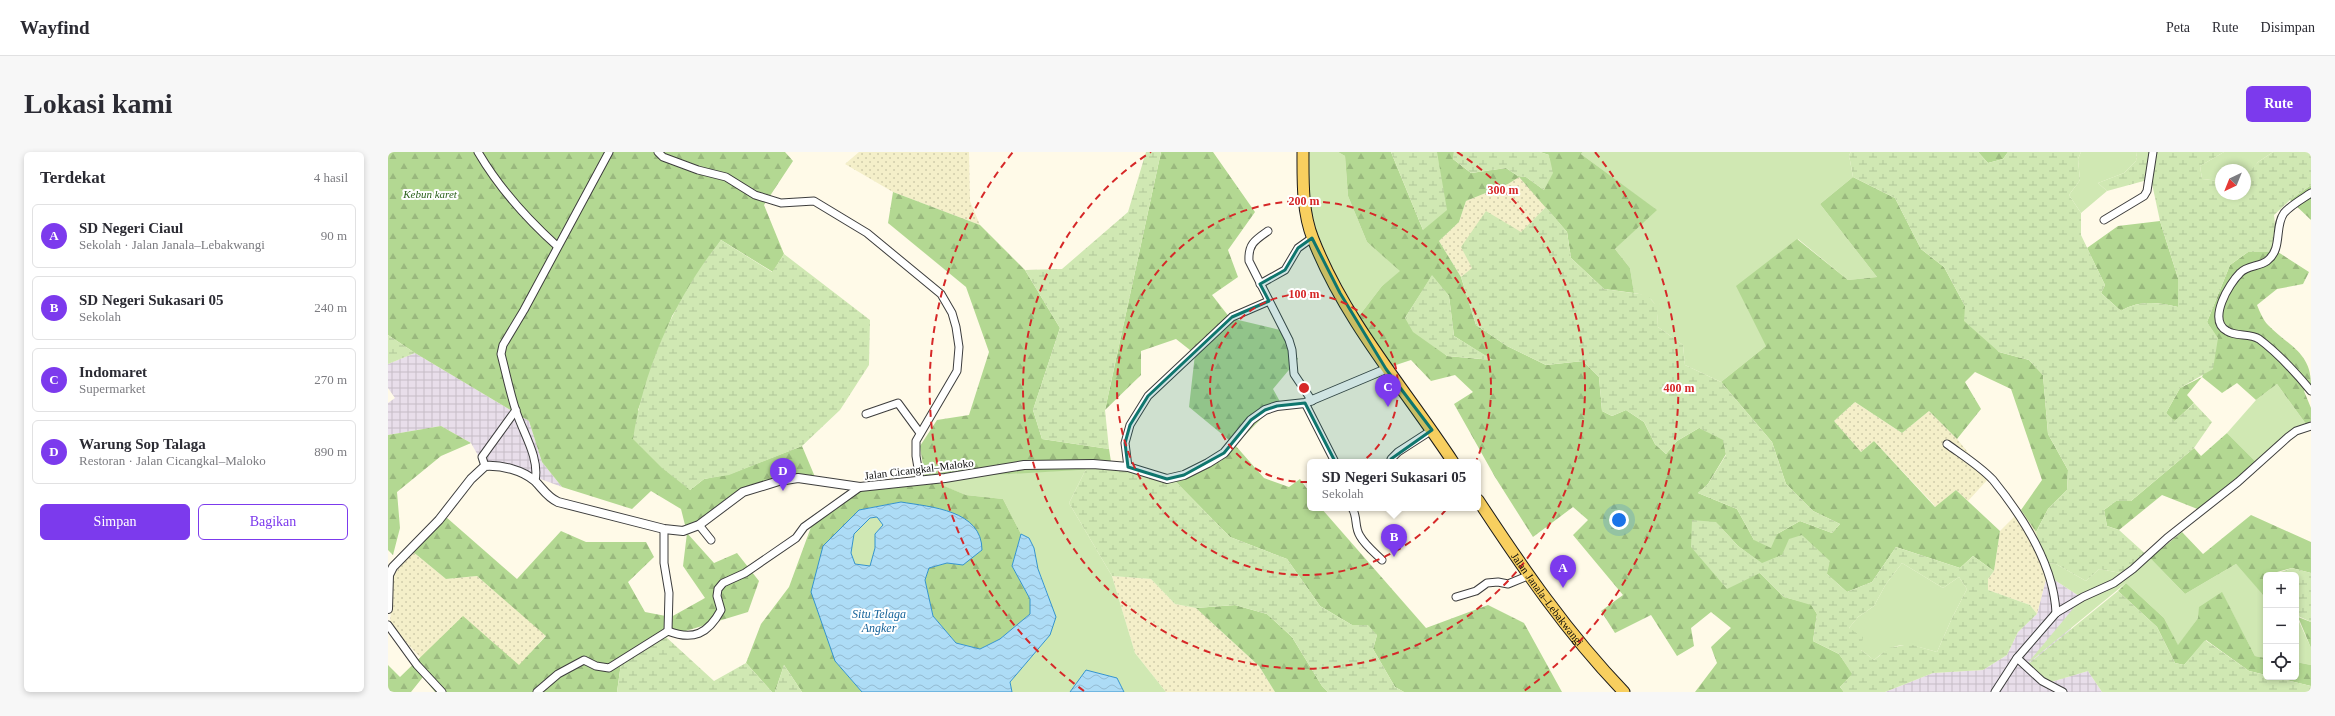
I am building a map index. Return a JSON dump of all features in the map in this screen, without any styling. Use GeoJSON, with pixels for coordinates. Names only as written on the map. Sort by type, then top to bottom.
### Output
{"type":"FeatureCollection","features":[{"type":"Feature","properties":{"kind":"main road"},"geometry":{"type":"LineString","coordinates":[[1303,152],[1305,209],[1312,238],[1340,293],[1386,369],[1432,430],[1451,459]]}},
{"type":"Feature","properties":{"kind":"main road","name":"Jalan Janala–Lebakwangi"},"geometry":{"type":"LineString","coordinates":[[1481,504],[1530,576],[1590,658],[1624,692]]}},
{"type":"Feature","properties":{"kind":"street"},"geometry":{"type":"LineString","coordinates":[[478,152],[494,180],[533,224],[557,246]]}},
{"type":"Feature","properties":{"kind":"street"},"geometry":{"type":"LineString","coordinates":[[535,482],[537,472],[516,410],[501,354],[503,345],[524,310],[557,246],[609,152]]}},
{"type":"Feature","properties":{"kind":"street"},"geometry":{"type":"LineString","coordinates":[[658,152],[663,157],[698,170],[726,177],[755,195],[781,203],[814,201],[867,233],[941,294],[952,313],[956,327],[959,347],[957,371],[916,441],[916,456],[920,480]]}},
{"type":"Feature","properties":{"kind":"street"},"geometry":{"type":"LineString","coordinates":[[2104,220],[2144,196],[2147,191],[2154,152]]}},
{"type":"Feature","properties":{"kind":"street"},"geometry":{"type":"LineString","coordinates":[[2311,193],[2284,214],[2275,252],[2268,261],[2247,267],[2239,273],[2220,304],[2218,316],[2223,328],[2228,332],[2259,339],[2298,375],[2311,391]]}},
{"type":"Feature","properties":{"kind":"street"},"geometry":{"type":"LineString","coordinates":[[1268,231],[1252,243],[1248,252],[1249,261],[1289,340],[1292,350],[1294,374],[1334,459]]}},
{"type":"Feature","properties":{"kind":"street"},"geometry":{"type":"LineString","coordinates":[[1260,284],[1285,270],[1298,248],[1312,238]]}},
{"type":"Feature","properties":{"kind":"street"},"geometry":{"type":"LineString","coordinates":[[1128,467],[1125,443],[1130,425],[1148,396],[1227,320],[1269,301]]}},
{"type":"Feature","properties":{"kind":"street","name":"Jalan Cicangkal–Maloko"},"geometry":{"type":"LineString","coordinates":[[485,466],[508,468],[535,482],[550,498],[558,502],[664,529],[683,531],[699,525],[743,492],[779,481],[808,479],[860,487],[1024,465],[1094,464],[1128,467],[1167,479],[1184,475],[1224,453],[1251,420],[1265,410],[1277,406],[1308,402],[1386,369]]}},
{"type":"Feature","properties":{"kind":"street"},"geometry":{"type":"LineString","coordinates":[[866,414],[898,403],[920,433]]}},
{"type":"Feature","properties":{"kind":"street"},"geometry":{"type":"LineString","coordinates":[[388,609],[389,575],[393,567],[439,520],[470,479],[485,466],[482,457],[516,410]]}},
{"type":"Feature","properties":{"kind":"street"},"geometry":{"type":"LineString","coordinates":[[1995,692],[2017,658],[2056,613],[2083,597],[2114,583],[2133,569],[2167,538],[2238,482],[2288,437],[2296,431],[2311,426]]}},
{"type":"Feature","properties":{"kind":"street"},"geometry":{"type":"LineString","coordinates":[[1391,459],[1398,452],[1432,430]]}},
{"type":"Feature","properties":{"kind":"street"},"geometry":{"type":"LineString","coordinates":[[1947,444],[1989,476],[2019,517],[2035,542],[2051,581],[2056,594],[2056,613]]}},
{"type":"Feature","properties":{"kind":"street"},"geometry":{"type":"LineString","coordinates":[[537,692],[558,674],[584,660],[596,666],[609,668],[668,631],[690,636],[703,632],[715,622],[721,610],[717,596],[718,589],[723,583],[745,573],[796,538],[804,527],[860,487]]}},
{"type":"Feature","properties":{"kind":"street"},"geometry":{"type":"LineString","coordinates":[[1354,511],[1357,515],[1356,525],[1360,536],[1382,560]]}},
{"type":"Feature","properties":{"kind":"street"},"geometry":{"type":"LineString","coordinates":[[699,525],[712,540]]}},
{"type":"Feature","properties":{"kind":"street"},"geometry":{"type":"LineString","coordinates":[[664,529],[664,563],[669,593],[668,631]]}},
{"type":"Feature","properties":{"kind":"street"},"geometry":{"type":"LineString","coordinates":[[1456,597],[1476,591],[1487,583],[1498,582],[1508,584],[1530,576]]}},
{"type":"Feature","properties":{"kind":"street"},"geometry":{"type":"LineString","coordinates":[[388,625],[417,665],[442,692]]}},
{"type":"Feature","properties":{"kind":"street"},"geometry":{"type":"LineString","coordinates":[[2017,658],[2042,681],[2064,692]]}},
{"type":"Feature","properties":{"kind":"highlighted area"},"geometry":{"type":"Polygon","coordinates":[[[1312,238],[1340,293],[1386,369],[1432,430],[1391,459],[1396,481],[1352,507],[1338,485],[1344,479],[1305,403],[1277,406],[1265,410],[1251,420],[1224,453],[1184,475],[1167,479],[1128,467],[1125,443],[1130,425],[1148,396],[1232,317],[1269,301],[1260,284],[1285,270],[1298,248],[1312,238]]]}},
{"type":"Feature","properties":{"kind":"shaded area"},"geometry":{"type":"Polygon","coordinates":[[[859,152],[969,152],[970,201],[980,225],[893,192],[845,164],[859,152]]]}},
{"type":"Feature","properties":{"kind":"shaded area"},"geometry":{"type":"Polygon","coordinates":[[[1518,176],[1546,207],[1521,233],[1461,277],[1439,241],[1459,222],[1466,201],[1508,184],[1518,176]]]}},
{"type":"Feature","properties":{"kind":"shaded area"},"geometry":{"type":"Polygon","coordinates":[[[415,353],[529,421],[542,462],[562,487],[511,468],[484,466],[471,443],[441,426],[388,435],[388,403],[395,398],[388,388],[388,364],[415,353]]]}},
{"type":"Feature","properties":{"kind":"shaded area"},"geometry":{"type":"Polygon","coordinates":[[[1855,402],[1902,433],[1929,411],[1957,439],[1989,478],[1968,501],[1956,490],[1936,507],[1874,441],[1861,452],[1834,421],[1855,402]]]}},
{"type":"Feature","properties":{"kind":"shaded area"},"geometry":{"type":"Polygon","coordinates":[[[2021,510],[2036,532],[2047,575],[2037,614],[2030,605],[1988,590],[1988,579],[1994,571],[2000,531],[2021,510]]]}},
{"type":"Feature","properties":{"kind":"shaded area"},"geometry":{"type":"Polygon","coordinates":[[[412,551],[446,579],[477,576],[546,635],[519,666],[463,617],[421,658],[390,625],[393,576],[412,551]]]}},
{"type":"Feature","properties":{"kind":"shaded area"},"geometry":{"type":"Polygon","coordinates":[[[2047,575],[2082,598],[2051,682],[2088,671],[2102,692],[1885,692],[1933,673],[1983,670],[2007,655],[2018,632],[2037,614],[2047,575]]]}},
{"type":"Feature","properties":{"kind":"shaded area"},"geometry":{"type":"Polygon","coordinates":[[[1112,576],[1151,579],[1175,604],[1196,608],[1259,666],[1275,692],[1166,692],[1135,653],[1112,576]]]}},
{"type":"Feature","properties":{"kind":"green space","name":"Kebun karet"},"geometry":{"type":"Polygon","coordinates":[[[388,152],[785,152],[793,161],[764,205],[784,254],[773,272],[721,240],[672,316],[638,410],[690,490],[704,479],[730,474],[802,446],[815,477],[743,493],[687,533],[681,509],[651,491],[632,509],[562,487],[542,462],[529,421],[415,353],[388,335],[388,152]]]}},
{"type":"Feature","properties":{"kind":"green space"},"geometry":{"type":"Polygon","coordinates":[[[1146,152],[1161,152],[1105,410],[1109,449],[1042,439],[1033,410],[1060,328],[1025,270],[1062,269],[1128,212],[1146,152]]]}},
{"type":"Feature","properties":{"kind":"green space"},"geometry":{"type":"Polygon","coordinates":[[[1161,152],[1213,152],[1255,212],[1228,250],[1238,277],[1212,295],[1230,318],[1280,330],[1298,359],[1273,389],[1283,407],[1265,415],[1235,445],[1189,407],[1195,354],[1176,339],[1141,351],[1141,375],[1105,410],[1161,152]]]}},
{"type":"Feature","properties":{"kind":"green space"},"geometry":{"type":"Polygon","coordinates":[[[1305,152],[1338,152],[1345,156],[1348,196],[1367,242],[1401,271],[1382,286],[1359,316],[1314,236],[1305,190],[1305,152]]]}},
{"type":"Feature","properties":{"kind":"green space"},"geometry":{"type":"Polygon","coordinates":[[[1338,152],[1391,152],[1423,230],[1437,162],[1437,152],[1454,152],[1453,159],[1471,173],[1506,168],[1518,176],[1526,177],[1544,190],[1549,155],[1540,152],[1583,152],[1581,154],[1657,210],[1615,249],[1630,268],[1634,293],[1604,289],[1571,258],[1567,232],[1519,177],[1508,184],[1466,201],[1459,222],[1439,241],[1461,277],[1476,325],[1507,346],[1546,365],[1583,361],[1599,377],[1602,411],[1612,416],[1626,410],[1644,422],[1655,444],[1666,454],[1677,441],[1699,428],[1723,438],[1726,454],[1708,484],[1698,493],[1737,509],[1754,540],[1777,534],[1800,521],[1832,533],[1840,524],[1813,511],[1786,484],[1772,442],[1721,382],[1766,346],[1736,286],[1797,239],[1848,280],[1877,277],[1820,204],[1853,177],[1895,198],[1921,249],[1944,267],[1965,306],[1999,352],[2029,360],[2043,375],[2048,434],[2068,470],[2067,490],[2048,509],[2036,532],[2021,510],[2042,480],[2011,389],[1975,372],[1965,382],[1981,409],[1957,439],[1929,411],[1902,433],[1855,402],[1834,421],[1861,452],[1874,441],[1935,507],[1956,490],[2000,531],[1994,571],[1973,556],[1960,568],[1896,547],[1872,582],[1847,592],[1827,574],[1782,555],[1762,564],[1738,546],[1716,522],[1760,573],[1784,597],[1811,604],[1817,614],[1813,641],[1839,654],[1853,674],[1840,687],[1844,692],[1695,692],[1717,663],[1711,647],[1731,628],[1711,612],[1691,628],[1694,646],[1677,656],[1651,615],[1615,633],[1601,611],[1623,595],[1573,535],[1588,520],[1573,507],[1533,537],[1495,477],[1454,404],[1473,392],[1455,375],[1431,381],[1411,360],[1387,368],[1359,316],[1382,286],[1400,271],[1367,242],[1348,196],[1345,156],[1338,152]],[[1432,276],[1405,318],[1447,356],[1492,360],[1454,336],[1449,296],[1432,276]]]}},
{"type":"Feature","properties":{"kind":"green space"},"geometry":{"type":"Polygon","coordinates":[[[1391,152],[1437,152],[1447,210],[1423,230],[1391,152]]]}},
{"type":"Feature","properties":{"kind":"green space"},"geometry":{"type":"Polygon","coordinates":[[[1454,152],[1540,152],[1549,155],[1553,173],[1544,190],[1526,177],[1518,176],[1506,168],[1471,173],[1453,159],[1454,152]]]}},
{"type":"Feature","properties":{"kind":"green space"},"geometry":{"type":"Polygon","coordinates":[[[1583,152],[1851,152],[1849,155],[1853,177],[1820,204],[1877,277],[1848,280],[1798,239],[1766,346],[1721,382],[1685,365],[1683,345],[1658,327],[1657,313],[1654,303],[1647,297],[1634,293],[1630,268],[1615,249],[1656,210],[1581,154],[1583,152]]]}},
{"type":"Feature","properties":{"kind":"green space"},"geometry":{"type":"Polygon","coordinates":[[[1851,152],[1978,152],[1988,163],[2003,159],[2008,152],[2081,152],[2078,159],[2080,180],[2069,195],[2081,213],[2081,235],[2105,285],[2101,293],[2121,311],[2134,305],[2149,303],[2178,307],[2178,278],[2160,221],[2151,179],[2107,191],[2098,183],[2124,173],[2136,161],[2137,152],[2224,152],[2200,166],[2202,179],[2215,180],[2215,200],[2251,200],[2251,170],[2258,162],[2273,152],[2311,152],[2311,185],[2290,200],[2274,215],[2278,252],[2248,252],[2230,265],[2207,322],[2218,338],[2213,369],[2180,388],[2166,413],[2175,421],[2194,403],[2212,422],[2194,448],[2131,501],[2116,501],[2104,510],[2107,526],[2119,530],[2150,558],[2121,573],[2099,569],[2086,581],[2056,564],[2044,563],[2036,532],[2048,509],[2067,490],[2068,470],[2048,434],[2043,375],[2029,360],[1999,352],[1964,321],[1965,306],[1944,267],[1921,249],[1895,198],[1853,177],[1849,155],[1851,152]]]}},
{"type":"Feature","properties":{"kind":"green space"},"geometry":{"type":"Polygon","coordinates":[[[1978,152],[2008,152],[2003,159],[1988,163],[1978,152]]]}},
{"type":"Feature","properties":{"kind":"green space"},"geometry":{"type":"Polygon","coordinates":[[[2081,152],[2137,152],[2136,161],[2124,173],[2098,183],[2107,191],[2081,213],[2069,195],[2080,180],[2078,159],[2081,152]]]}},
{"type":"Feature","properties":{"kind":"green space"},"geometry":{"type":"Polygon","coordinates":[[[2224,152],[2273,152],[2258,162],[2251,172],[2251,164],[2215,164],[2215,180],[2202,179],[2200,166],[2224,152]]]}},
{"type":"Feature","properties":{"kind":"green space"},"geometry":{"type":"Polygon","coordinates":[[[2311,185],[2311,220],[2290,200],[2311,185]]]}},
{"type":"Feature","properties":{"kind":"green space"},"geometry":{"type":"Polygon","coordinates":[[[893,192],[980,225],[1025,270],[1060,328],[1033,410],[1042,439],[1109,449],[1112,468],[927,479],[966,495],[1003,499],[1021,534],[1012,566],[1030,599],[1030,614],[1000,639],[980,649],[956,643],[933,616],[925,580],[929,568],[947,563],[963,565],[901,502],[859,510],[823,546],[835,661],[862,692],[802,692],[784,665],[775,692],[772,692],[746,663],[761,624],[789,587],[811,527],[860,489],[925,479],[920,446],[937,420],[969,415],[989,352],[966,287],[888,223],[893,192]]]}},
{"type":"Feature","properties":{"kind":"green space"},"geometry":{"type":"Polygon","coordinates":[[[1546,207],[1567,232],[1571,258],[1604,289],[1647,295],[1657,306],[1658,327],[1683,345],[1685,365],[1721,382],[1772,442],[1786,484],[1813,511],[1840,524],[1832,533],[1800,521],[1777,534],[1771,548],[1754,540],[1737,509],[1698,493],[1708,484],[1726,455],[1723,440],[1699,428],[1677,441],[1666,454],[1655,444],[1644,422],[1626,410],[1612,416],[1602,411],[1599,377],[1583,361],[1546,365],[1507,346],[1476,325],[1461,277],[1472,268],[1461,247],[1486,211],[1521,232],[1546,207]]]}},
{"type":"Feature","properties":{"kind":"green space"},"geometry":{"type":"Polygon","coordinates":[[[2160,221],[2178,278],[2178,307],[2149,303],[2134,305],[2121,311],[2101,293],[2105,285],[2087,248],[2118,226],[2160,221]]]}},
{"type":"Feature","properties":{"kind":"green space"},"geometry":{"type":"Polygon","coordinates":[[[721,240],[772,272],[784,254],[870,320],[869,365],[840,410],[802,446],[729,475],[704,479],[690,490],[662,468],[633,439],[645,386],[664,334],[690,285],[721,240]]]}},
{"type":"Feature","properties":{"kind":"green space"},"geometry":{"type":"Polygon","coordinates":[[[2248,252],[2278,252],[2309,272],[2303,284],[2277,289],[2257,305],[2266,323],[2297,350],[2307,364],[2311,384],[2304,391],[2311,408],[2311,421],[2306,424],[2277,384],[2256,400],[2237,383],[2222,393],[2202,377],[2217,338],[2207,322],[2230,265],[2248,252]]]}},
{"type":"Feature","properties":{"kind":"green space"},"geometry":{"type":"Polygon","coordinates":[[[1432,275],[1449,296],[1454,336],[1493,360],[1447,356],[1413,332],[1405,318],[1432,275]]]}},
{"type":"Feature","properties":{"kind":"green space"},"geometry":{"type":"Polygon","coordinates":[[[388,335],[415,353],[388,364],[388,335]]]}},
{"type":"Feature","properties":{"kind":"green space"},"geometry":{"type":"Polygon","coordinates":[[[2202,377],[2187,395],[2194,403],[2174,422],[2166,413],[2180,388],[2202,377]]]}},
{"type":"Feature","properties":{"kind":"green space"},"geometry":{"type":"Polygon","coordinates":[[[2277,384],[2306,424],[2258,464],[2227,433],[2256,400],[2277,384]]]}},
{"type":"Feature","properties":{"kind":"green space"},"geometry":{"type":"Polygon","coordinates":[[[441,426],[471,443],[441,456],[397,492],[400,528],[393,555],[388,550],[388,435],[441,426]]]}},
{"type":"Feature","properties":{"kind":"green space"},"geometry":{"type":"Polygon","coordinates":[[[2227,433],[2258,464],[2200,510],[2162,495],[2119,530],[2107,526],[2104,510],[2116,501],[2131,501],[2194,448],[2201,456],[2227,433]]]}},
{"type":"Feature","properties":{"kind":"green space"},"geometry":{"type":"Polygon","coordinates":[[[1235,445],[1264,478],[1289,487],[1300,479],[1307,489],[1307,511],[1324,511],[1426,628],[1488,605],[1524,623],[1562,692],[1404,692],[1395,687],[1373,649],[1377,635],[1352,625],[1320,606],[1287,559],[1230,537],[1173,479],[1221,461],[1235,445]]]}},
{"type":"Feature","properties":{"kind":"green space"},"geometry":{"type":"Polygon","coordinates":[[[1112,468],[1173,479],[1230,537],[1287,559],[1320,606],[1352,625],[1368,625],[1377,635],[1373,649],[1395,687],[1404,692],[1328,692],[1322,686],[1292,637],[1267,614],[1235,605],[1196,608],[1175,604],[1151,579],[1112,576],[1069,503],[1086,469],[1112,468]]]}},
{"type":"Feature","properties":{"kind":"green space"},"geometry":{"type":"Polygon","coordinates":[[[1086,469],[1069,503],[1112,576],[1135,653],[1166,692],[1124,692],[1117,678],[1086,670],[1070,692],[1012,692],[1010,682],[1050,635],[1049,597],[1038,569],[1034,548],[1029,538],[1021,534],[1003,499],[966,495],[925,479],[1086,469]]]}},
{"type":"Feature","properties":{"kind":"green space"},"geometry":{"type":"Polygon","coordinates":[[[2251,515],[2311,542],[2311,573],[2292,568],[2277,572],[2263,572],[2263,595],[2236,564],[2185,594],[2150,558],[2182,532],[2203,554],[2251,515]]]}},
{"type":"Feature","properties":{"kind":"green space"},"geometry":{"type":"Polygon","coordinates":[[[446,517],[517,579],[561,531],[586,542],[646,542],[654,557],[628,582],[645,612],[671,617],[705,598],[683,566],[687,533],[714,563],[737,553],[759,581],[748,612],[666,637],[621,663],[617,692],[435,692],[423,677],[411,692],[388,692],[388,665],[400,677],[463,616],[519,665],[546,636],[477,576],[446,579],[412,551],[446,517]]]}},
{"type":"Feature","properties":{"kind":"green space"},"geometry":{"type":"Polygon","coordinates":[[[877,517],[883,525],[875,534],[875,548],[870,566],[855,564],[851,553],[854,534],[870,518],[877,517]]]}},
{"type":"Feature","properties":{"kind":"green space"},"geometry":{"type":"Polygon","coordinates":[[[1692,520],[1716,522],[1738,546],[1762,563],[1782,555],[1789,539],[1802,535],[1830,561],[1827,574],[1847,592],[1872,582],[1896,547],[1960,568],[1973,556],[1994,571],[1988,579],[1988,590],[2030,605],[2037,614],[2018,632],[2007,655],[1983,670],[1933,673],[1885,692],[1844,692],[1840,687],[1852,674],[1839,654],[1813,641],[1817,614],[1811,605],[1784,597],[1760,573],[1727,589],[1691,547],[1692,520]],[[1902,563],[1886,584],[1874,606],[1858,617],[1849,628],[1863,637],[1861,650],[1874,660],[1889,648],[1909,644],[1937,652],[1967,589],[1959,577],[1943,588],[1902,563]]]}},
{"type":"Feature","properties":{"kind":"green space"},"geometry":{"type":"Polygon","coordinates":[[[2150,558],[2185,594],[2236,564],[2263,594],[2263,657],[2255,656],[2222,593],[2198,618],[2178,646],[2164,618],[2126,583],[2027,664],[2082,598],[2047,575],[2044,563],[2056,564],[2086,581],[2099,569],[2121,573],[2150,558]]]}},
{"type":"Feature","properties":{"kind":"green space"},"geometry":{"type":"Polygon","coordinates":[[[1902,563],[1943,588],[1959,577],[1967,589],[1937,652],[1910,645],[1904,645],[1890,649],[1874,660],[1861,650],[1849,628],[1858,617],[1874,606],[1886,584],[1902,563]]]}},
{"type":"Feature","properties":{"kind":"green space"},"geometry":{"type":"Polygon","coordinates":[[[2292,568],[2311,573],[2311,622],[2299,616],[2299,572],[2281,572],[2292,568]]]}},
{"type":"Feature","properties":{"kind":"green space"},"geometry":{"type":"Polygon","coordinates":[[[2126,583],[2164,618],[2178,645],[2198,618],[2199,607],[2222,592],[2255,656],[2263,657],[2263,674],[2249,671],[2206,640],[2184,665],[2175,663],[2157,627],[2118,591],[2126,583]]]}},
{"type":"Feature","properties":{"kind":"green space"},"geometry":{"type":"Polygon","coordinates":[[[2118,591],[2157,627],[2175,663],[2184,665],[2205,640],[2249,671],[2263,674],[2263,680],[2286,680],[2311,686],[2311,692],[2102,692],[2088,671],[2051,682],[2027,665],[2118,591]]]}},
{"type":"Feature","properties":{"kind":"green space"},"geometry":{"type":"Polygon","coordinates":[[[1235,605],[1267,614],[1292,637],[1322,686],[1328,692],[1275,692],[1259,666],[1196,608],[1235,605]]]}},
{"type":"Feature","properties":{"kind":"green space"},"geometry":{"type":"Polygon","coordinates":[[[2299,617],[2311,622],[2311,648],[2299,619],[2299,617]]]}},
{"type":"Feature","properties":{"kind":"green space"},"geometry":{"type":"Polygon","coordinates":[[[2299,622],[2311,648],[2311,665],[2299,663],[2299,622]]]}},
{"type":"Feature","properties":{"kind":"green space"},"geometry":{"type":"Polygon","coordinates":[[[666,637],[714,681],[746,663],[772,692],[617,692],[621,663],[666,637]]]}},
{"type":"Feature","properties":{"kind":"green space"},"geometry":{"type":"Polygon","coordinates":[[[2299,663],[2311,665],[2311,686],[2286,680],[2299,680],[2299,663]]]}},
{"type":"Feature","properties":{"kind":"green space"},"geometry":{"type":"Polygon","coordinates":[[[784,665],[802,692],[775,692],[784,665]]]}},
{"type":"Feature","properties":{"kind":"water","name":"Situ Telaga Angker"},"geometry":{"type":"Polygon","coordinates":[[[901,502],[926,506],[953,513],[974,526],[980,537],[982,550],[963,565],[947,563],[929,568],[925,580],[933,616],[956,643],[980,649],[1000,639],[1030,614],[1030,599],[1012,566],[1021,534],[1029,538],[1034,548],[1038,569],[1056,617],[1050,635],[1010,682],[1012,692],[862,692],[835,661],[811,592],[823,546],[859,510],[901,502]],[[877,517],[870,518],[854,534],[851,553],[855,564],[870,566],[875,548],[875,534],[883,525],[877,517]]]}},
{"type":"Feature","properties":{"kind":"water"},"geometry":{"type":"Polygon","coordinates":[[[1086,670],[1117,678],[1124,692],[1070,692],[1086,670]]]}},
{"type":"Feature","properties":{"kind":"place","name":"Indomaret"},"geometry":{"type":"Point","coordinates":[1388,407]}},
{"type":"Feature","properties":{"kind":"place","name":"Warung Sop Talaga"},"geometry":{"type":"Point","coordinates":[783,491]}},
{"type":"Feature","properties":{"kind":"place","name":"SD Negeri Sukasari 05"},"geometry":{"type":"Point","coordinates":[1394,557]}},
{"type":"Feature","properties":{"kind":"place","name":"SD Negeri Ciaul"},"geometry":{"type":"Point","coordinates":[1563,588]}}]}
